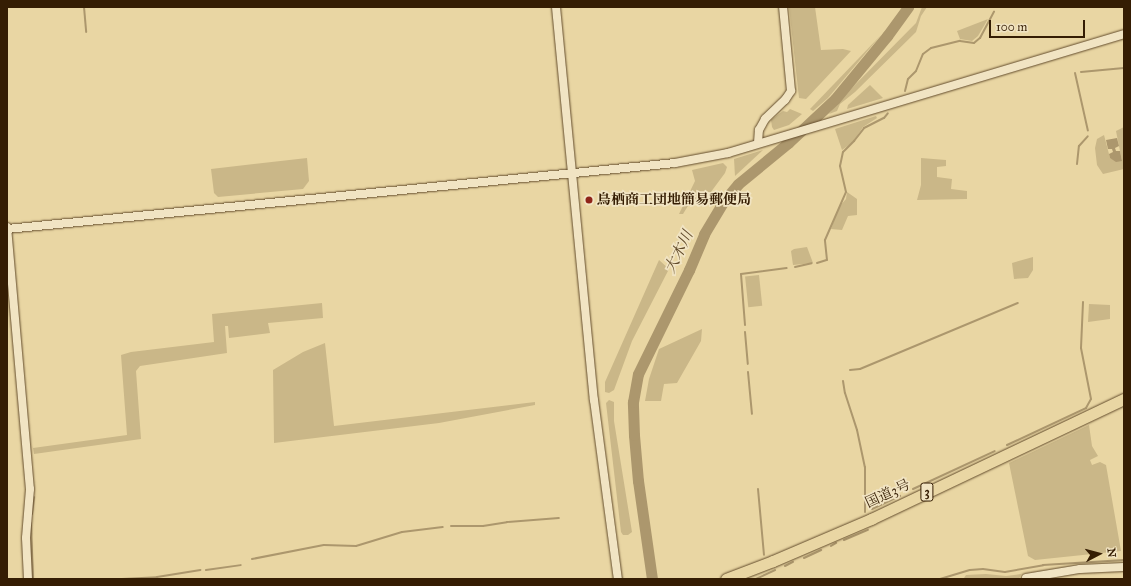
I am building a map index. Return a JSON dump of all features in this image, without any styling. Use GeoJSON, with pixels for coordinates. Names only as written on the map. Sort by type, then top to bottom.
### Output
{"type":"FeatureCollection","features":[{"type":"Feature","properties":{"kind":"highway","name":"国道3号"},"geometry":{"type":"LineString","coordinates":[[726,579],[773,561],[871,519],[1124,399]]}},
{"type":"Feature","properties":{"kind":"street"},"geometry":{"type":"LineString","coordinates":[[556,7],[594,400],[618,579]]}},
{"type":"Feature","properties":{"kind":"street"},"geometry":{"type":"LineString","coordinates":[[758,143],[759,130],[765,119],[785,100],[791,91],[783,7]]}},
{"type":"Feature","properties":{"kind":"street"},"geometry":{"type":"LineString","coordinates":[[28,579],[26,538],[30,489],[7,228],[675,163],[728,153],[1124,34]]}},
{"type":"Feature","properties":{"kind":"street"},"geometry":{"type":"LineString","coordinates":[[1026,578],[1080,570],[1124,567]]}},
{"type":"Feature","properties":{"kind":"shaded area"},"geometry":{"type":"Polygon","coordinates":[[[789,7],[815,7],[821,50],[843,49],[851,51],[806,99],[799,98],[789,7]]]}},
{"type":"Feature","properties":{"kind":"shaded area"},"geometry":{"type":"Polygon","coordinates":[[[922,7],[927,7],[921,16],[916,32],[855,92],[840,104],[837,111],[829,114],[839,101],[916,23],[922,7]]]}},
{"type":"Feature","properties":{"kind":"shaded area"},"geometry":{"type":"Polygon","coordinates":[[[988,19],[978,36],[972,41],[960,39],[957,31],[988,19]]]}},
{"type":"Feature","properties":{"kind":"shaded area"},"geometry":{"type":"Polygon","coordinates":[[[881,35],[828,98],[813,111],[810,109],[881,35]]]}},
{"type":"Feature","properties":{"kind":"shaded area"},"geometry":{"type":"Polygon","coordinates":[[[870,85],[883,98],[847,109],[848,105],[870,85]]]}},
{"type":"Feature","properties":{"kind":"shaded area"},"geometry":{"type":"Polygon","coordinates":[[[790,109],[802,114],[789,125],[774,130],[771,120],[783,111],[787,112],[790,109]]]}},
{"type":"Feature","properties":{"kind":"shaded area"},"geometry":{"type":"Polygon","coordinates":[[[876,116],[877,118],[863,127],[853,142],[842,150],[835,129],[876,116]]]}},
{"type":"Feature","properties":{"kind":"shaded area"},"geometry":{"type":"Polygon","coordinates":[[[1124,127],[1124,169],[1103,174],[1097,165],[1095,148],[1097,139],[1104,135],[1110,158],[1122,161],[1116,131],[1124,127]]]}},
{"type":"Feature","properties":{"kind":"shaded area"},"geometry":{"type":"Polygon","coordinates":[[[1117,138],[1119,146],[1115,148],[1116,151],[1120,151],[1122,161],[1116,162],[1110,158],[1109,154],[1113,152],[1112,149],[1108,149],[1106,140],[1117,138]]]}},
{"type":"Feature","properties":{"kind":"shaded area"},"geometry":{"type":"Polygon","coordinates":[[[763,150],[735,176],[734,159],[763,150]]]}},
{"type":"Feature","properties":{"kind":"shaded area"},"geometry":{"type":"Polygon","coordinates":[[[307,158],[309,181],[303,189],[218,197],[214,193],[211,169],[307,158]]]}},
{"type":"Feature","properties":{"kind":"shaded area"},"geometry":{"type":"Polygon","coordinates":[[[921,158],[946,160],[946,166],[937,167],[937,177],[952,179],[951,189],[967,191],[967,199],[917,200],[921,185],[921,158]]]}},
{"type":"Feature","properties":{"kind":"shaded area"},"geometry":{"type":"Polygon","coordinates":[[[723,163],[727,167],[725,173],[705,200],[698,198],[691,201],[683,214],[679,214],[695,181],[692,170],[723,163]]]}},
{"type":"Feature","properties":{"kind":"shaded area"},"geometry":{"type":"Polygon","coordinates":[[[847,192],[857,199],[857,215],[848,216],[842,230],[831,229],[839,207],[846,199],[847,192]]]}},
{"type":"Feature","properties":{"kind":"shaded area"},"geometry":{"type":"Polygon","coordinates":[[[807,247],[813,263],[793,265],[791,251],[794,249],[807,247]]]}},
{"type":"Feature","properties":{"kind":"shaded area"},"geometry":{"type":"Polygon","coordinates":[[[1033,257],[1033,270],[1028,278],[1014,279],[1012,263],[1033,257]]]}},
{"type":"Feature","properties":{"kind":"shaded area"},"geometry":{"type":"Polygon","coordinates":[[[659,260],[669,269],[632,341],[614,390],[609,393],[605,392],[605,382],[659,260]]]}},
{"type":"Feature","properties":{"kind":"shaded area"},"geometry":{"type":"Polygon","coordinates":[[[759,275],[762,306],[748,307],[745,276],[759,275]]]}},
{"type":"Feature","properties":{"kind":"shaded area"},"geometry":{"type":"Polygon","coordinates":[[[322,303],[323,318],[268,323],[270,333],[229,338],[228,326],[225,326],[227,353],[140,366],[136,371],[141,439],[34,454],[33,448],[127,435],[121,355],[131,352],[214,342],[212,314],[322,303]]]}},
{"type":"Feature","properties":{"kind":"shaded area"},"geometry":{"type":"Polygon","coordinates":[[[1089,304],[1110,305],[1110,319],[1088,322],[1089,304]]]}},
{"type":"Feature","properties":{"kind":"shaded area"},"geometry":{"type":"Polygon","coordinates":[[[702,329],[701,341],[677,383],[664,384],[661,401],[645,401],[649,379],[659,349],[702,329]]]}},
{"type":"Feature","properties":{"kind":"shaded area"},"geometry":{"type":"Polygon","coordinates":[[[325,343],[334,426],[535,402],[535,405],[439,423],[274,443],[273,370],[303,352],[325,343]]]}},
{"type":"Feature","properties":{"kind":"shaded area"},"geometry":{"type":"Polygon","coordinates":[[[609,400],[614,402],[614,421],[632,532],[628,535],[623,535],[621,532],[606,403],[609,400]]]}},
{"type":"Feature","properties":{"kind":"shaded area"},"geometry":{"type":"Polygon","coordinates":[[[1089,425],[1092,446],[1098,456],[1090,460],[1092,465],[1100,462],[1106,465],[1121,551],[1035,560],[1028,556],[1009,463],[1089,425]]]}},
{"type":"Feature","properties":{"kind":"shaded area"},"geometry":{"type":"Polygon","coordinates":[[[986,574],[1006,576],[1021,574],[1019,579],[964,578],[966,575],[986,574]]]}},
{"type":"Feature","properties":{"kind":"waterway"},"geometry":{"type":"LineString","coordinates":[[84,7],[86,32]]}},
{"type":"Feature","properties":{"kind":"waterway","name":"大木川"},"geometry":{"type":"LineString","coordinates":[[652,579],[638,481],[634,435],[633,402],[638,374],[689,270],[704,234],[723,202],[738,184],[788,143],[835,99],[887,36],[908,7]]}},
{"type":"Feature","properties":{"kind":"waterway"},"geometry":{"type":"LineString","coordinates":[[905,91],[908,79],[916,71],[923,54],[931,48],[960,41],[974,43],[980,38],[994,12]]}},
{"type":"Feature","properties":{"kind":"waterway"},"geometry":{"type":"LineString","coordinates":[[1081,72],[1124,68]]}},
{"type":"Feature","properties":{"kind":"waterway"},"geometry":{"type":"LineString","coordinates":[[1075,73],[1088,131]]}},
{"type":"Feature","properties":{"kind":"waterway"},"geometry":{"type":"LineString","coordinates":[[817,263],[827,260],[825,240],[846,192],[840,166],[843,152],[864,128],[884,118],[888,113]]}},
{"type":"Feature","properties":{"kind":"waterway"},"geometry":{"type":"LineString","coordinates":[[1077,164],[1079,146],[1088,136]]}},
{"type":"Feature","properties":{"kind":"waterway"},"geometry":{"type":"LineString","coordinates":[[795,267],[812,263]]}},
{"type":"Feature","properties":{"kind":"waterway"},"geometry":{"type":"LineString","coordinates":[[745,325],[741,274],[787,268]]}},
{"type":"Feature","properties":{"kind":"waterway"},"geometry":{"type":"LineString","coordinates":[[1007,445],[1086,408],[1091,399],[1081,348],[1083,302]]}},
{"type":"Feature","properties":{"kind":"waterway"},"geometry":{"type":"LineString","coordinates":[[850,370],[860,369],[1018,303]]}},
{"type":"Feature","properties":{"kind":"waterway"},"geometry":{"type":"LineString","coordinates":[[745,332],[748,364]]}},
{"type":"Feature","properties":{"kind":"waterway"},"geometry":{"type":"LineString","coordinates":[[748,372],[752,414]]}},
{"type":"Feature","properties":{"kind":"waterway"},"geometry":{"type":"LineString","coordinates":[[843,381],[845,393],[857,430],[865,467],[865,512]]}},
{"type":"Feature","properties":{"kind":"waterway"},"geometry":{"type":"LineString","coordinates":[[913,489],[995,451]]}},
{"type":"Feature","properties":{"kind":"waterway"},"geometry":{"type":"LineString","coordinates":[[758,489],[764,555]]}},
{"type":"Feature","properties":{"kind":"waterway"},"geometry":{"type":"LineString","coordinates":[[872,509],[900,496]]}},
{"type":"Feature","properties":{"kind":"waterway"},"geometry":{"type":"LineString","coordinates":[[32,514],[34,497]]}},
{"type":"Feature","properties":{"kind":"waterway"},"geometry":{"type":"LineString","coordinates":[[451,526],[483,526],[507,522],[559,518]]}},
{"type":"Feature","properties":{"kind":"waterway"},"geometry":{"type":"LineString","coordinates":[[31,523],[33,579]]}},
{"type":"Feature","properties":{"kind":"waterway"},"geometry":{"type":"LineString","coordinates":[[252,559],[324,545],[356,546],[402,532],[443,527]]}},
{"type":"Feature","properties":{"kind":"waterway"},"geometry":{"type":"LineString","coordinates":[[844,540],[868,530]]}},
{"type":"Feature","properties":{"kind":"waterway"},"geometry":{"type":"LineString","coordinates":[[831,546],[836,543]]}},
{"type":"Feature","properties":{"kind":"waterway"},"geometry":{"type":"LineString","coordinates":[[804,558],[821,550]]}},
{"type":"Feature","properties":{"kind":"waterway"},"geometry":{"type":"LineString","coordinates":[[940,579],[970,570],[983,569],[1005,572],[1043,565],[1124,560]]}},
{"type":"Feature","properties":{"kind":"waterway"},"geometry":{"type":"LineString","coordinates":[[785,566],[793,562]]}},
{"type":"Feature","properties":{"kind":"waterway"},"geometry":{"type":"LineString","coordinates":[[206,570],[241,565]]}},
{"type":"Feature","properties":{"kind":"waterway"},"geometry":{"type":"LineString","coordinates":[[122,579],[157,577],[200,570]]}},
{"type":"Feature","properties":{"kind":"waterway"},"geometry":{"type":"LineString","coordinates":[[756,579],[775,570]]}},
{"type":"Feature","properties":{"kind":"place","name":"鳥栖商工団地簡易郵便局"},"geometry":{"type":"Point","coordinates":[589,200]}}]}
